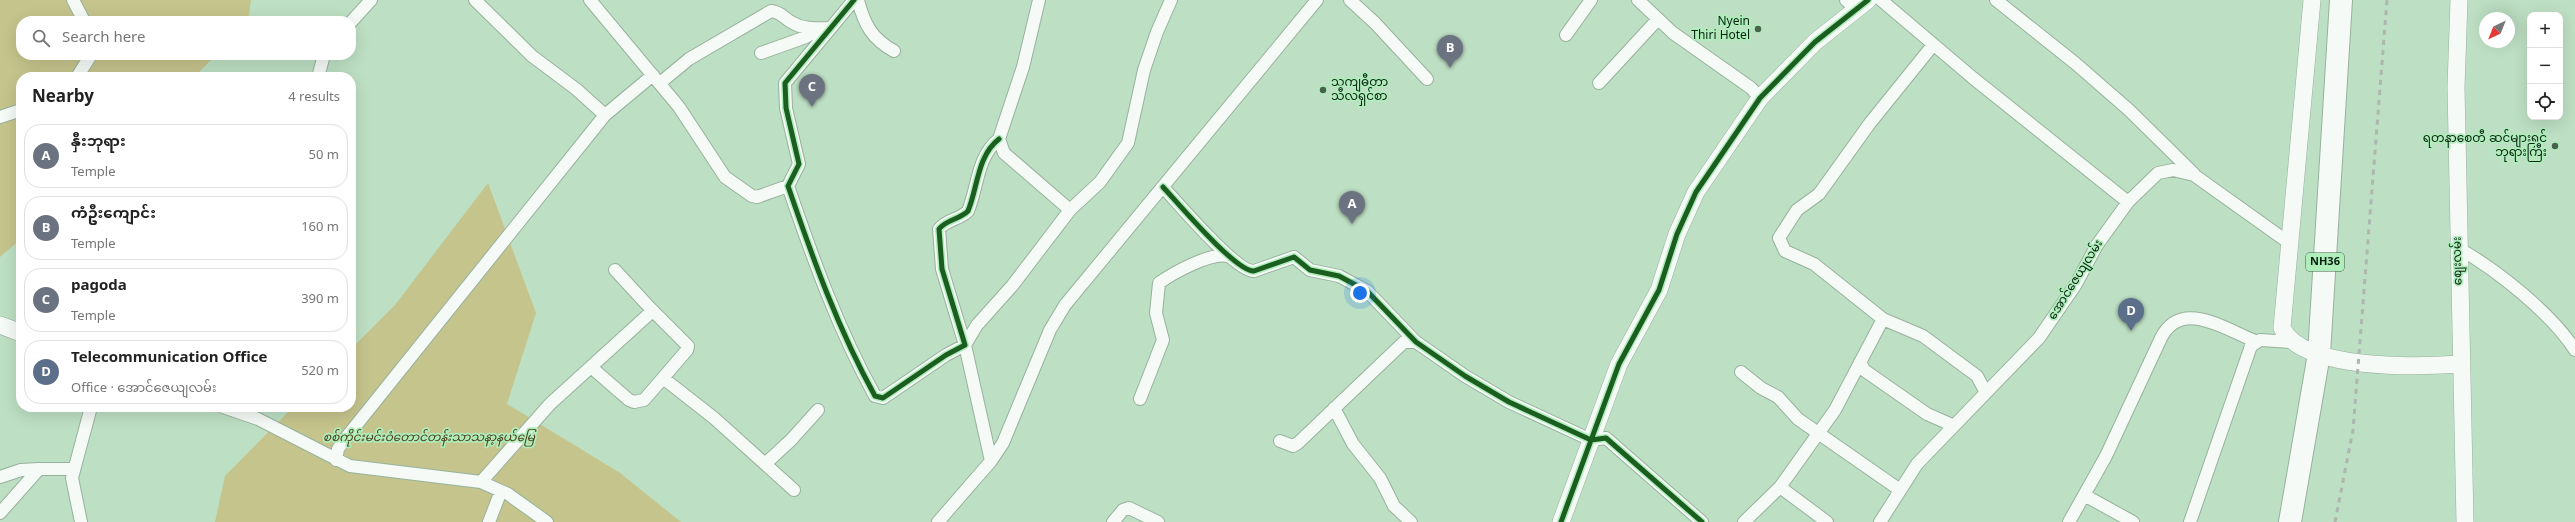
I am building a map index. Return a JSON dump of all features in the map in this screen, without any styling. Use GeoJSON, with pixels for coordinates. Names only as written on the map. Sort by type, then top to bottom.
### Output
{"type":"FeatureCollection","features":[{"type":"Feature","properties":{"kind":"highway","name":"NH36"},"geometry":{"type":"LineString","coordinates":[[2290,522],[2319,354],[2341,0]]}},
{"type":"Feature","properties":{"kind":"street"},"geometry":{"type":"LineString","coordinates":[[73,0],[81,16]]}},
{"type":"Feature","properties":{"kind":"street"},"geometry":{"type":"LineString","coordinates":[[356,16],[371,0]]}},
{"type":"Feature","properties":{"kind":"street"},"geometry":{"type":"LineString","coordinates":[[475,0],[532,56],[576,89],[605,115]]}},
{"type":"Feature","properties":{"kind":"street"},"geometry":{"type":"LineString","coordinates":[[590,0],[679,107],[725,177],[752,196],[757,197],[788,186],[799,164],[786,108],[785,83],[825,28],[854,0]]}},
{"type":"Feature","properties":{"kind":"street"},"geometry":{"type":"LineString","coordinates":[[858,0],[862,16],[871,34],[894,51]]}},
{"type":"Feature","properties":{"kind":"street"},"geometry":{"type":"LineString","coordinates":[[990,461],[965,345],[942,269],[939,229],[946,222],[962,217],[968,211],[984,156],[991,146],[999,139],[1023,67],[1039,0]]}},
{"type":"Feature","properties":{"kind":"street"},"geometry":{"type":"LineString","coordinates":[[788,186],[825,292],[854,358],[875,396],[883,398],[946,355],[965,345],[977,325],[1012,286],[1070,210],[1100,182],[1128,143],[1144,70],[1156,32],[1171,0]]}},
{"type":"Feature","properties":{"kind":"street"},"geometry":{"type":"LineString","coordinates":[[938,522],[990,461],[1003,443],[1050,330],[1061,311],[1317,0]]}},
{"type":"Feature","properties":{"kind":"street"},"geometry":{"type":"LineString","coordinates":[[1350,0],[1375,23],[1427,79]]}},
{"type":"Feature","properties":{"kind":"street"},"geometry":{"type":"LineString","coordinates":[[1566,35],[1590,0]]}},
{"type":"Feature","properties":{"kind":"street"},"geometry":{"type":"LineString","coordinates":[[1638,0],[1673,33],[1751,88],[1760,98]]}},
{"type":"Feature","properties":{"kind":"street"},"geometry":{"type":"LineString","coordinates":[[1881,0],[1934,45],[2128,202]]}},
{"type":"Feature","properties":{"kind":"street"},"geometry":{"type":"LineString","coordinates":[[1996,0],[2075,63],[2128,110],[2194,175]]}},
{"type":"Feature","properties":{"kind":"street"},"geometry":{"type":"LineString","coordinates":[[2291,342],[2282,328],[2281,319],[2312,0]]}},
{"type":"Feature","properties":{"kind":"street","name":"စျေးလမ်း"},"geometry":{"type":"LineString","coordinates":[[2459,0],[2456,87],[2460,364],[2465,522]]}},
{"type":"Feature","properties":{"kind":"street"},"geometry":{"type":"LineString","coordinates":[[1561,522],[1619,364],[1659,290],[1677,234],[1696,192],[1760,98],[1815,42],[1857,3]]}},
{"type":"Feature","properties":{"kind":"street"},"geometry":{"type":"LineString","coordinates":[[336,460],[338,449],[349,433],[605,115],[656,79],[772,11],[779,12],[792,23],[810,29],[825,28]]}},
{"type":"Feature","properties":{"kind":"street"},"geometry":{"type":"LineString","coordinates":[[1599,83],[1658,19]]}},
{"type":"Feature","properties":{"kind":"street"},"geometry":{"type":"LineString","coordinates":[[761,53],[825,28]]}},
{"type":"Feature","properties":{"kind":"street"},"geometry":{"type":"LineString","coordinates":[[1934,45],[1870,123],[1820,194],[1796,210],[1779,238],[1785,251],[1814,264],[1883,318],[1923,336],[1977,376],[1985,392]]}},
{"type":"Feature","properties":{"kind":"street"},"geometry":{"type":"LineString","coordinates":[[80,72],[88,60]]}},
{"type":"Feature","properties":{"kind":"street"},"geometry":{"type":"LineString","coordinates":[[319,72],[323,60]]}},
{"type":"Feature","properties":{"kind":"street"},"geometry":{"type":"LineString","coordinates":[[0,117],[16,112]]}},
{"type":"Feature","properties":{"kind":"street"},"geometry":{"type":"LineString","coordinates":[[999,139],[1004,153],[1070,210]]}},
{"type":"Feature","properties":{"kind":"street","name":"အောင်ဇေယျလမ်း"},"geometry":{"type":"LineString","coordinates":[[1880,522],[1917,464],[1952,425],[2039,338],[2076,284],[2097,245],[2128,202],[2158,173],[2173,170],[2194,175],[2288,242]]}},
{"type":"Feature","properties":{"kind":"street"},"geometry":{"type":"LineString","coordinates":[[1163,187],[1230,257],[1248,271],[1294,257],[1310,270],[1339,276],[1378,300],[1416,342],[1439,360],[1509,402],[1591,440],[1606,438],[1702,522]]}},
{"type":"Feature","properties":{"kind":"street"},"geometry":{"type":"LineString","coordinates":[[2458,248],[2487,266],[2551,320],[2564,334],[2575,350]]}},
{"type":"Feature","properties":{"kind":"street"},"geometry":{"type":"LineString","coordinates":[[1140,399],[1163,340],[1156,313],[1159,283],[1173,273],[1210,258],[1224,254],[1230,257]]}},
{"type":"Feature","properties":{"kind":"street"},"geometry":{"type":"LineString","coordinates":[[591,367],[629,400],[634,402],[644,400],[687,350],[688,346],[651,309],[616,270]]}},
{"type":"Feature","properties":{"kind":"street"},"geometry":{"type":"LineString","coordinates":[[481,482],[550,404],[642,323],[651,309]]}},
{"type":"Feature","properties":{"kind":"street"},"geometry":{"type":"LineString","coordinates":[[1744,522],[1780,487],[1805,448],[1819,432],[1834,410],[1883,318]]}},
{"type":"Feature","properties":{"kind":"street"},"geometry":{"type":"LineString","coordinates":[[2069,522],[2106,456],[2166,328],[2172,321],[2180,318],[2199,318],[2255,341],[2268,340],[2291,342],[2319,354],[2398,367],[2460,364]]}},
{"type":"Feature","properties":{"kind":"street"},"geometry":{"type":"LineString","coordinates":[[0,325],[16,331]]}},
{"type":"Feature","properties":{"kind":"street"},"geometry":{"type":"LineString","coordinates":[[2190,522],[2247,354],[2255,341]]}},
{"type":"Feature","properties":{"kind":"street"},"geometry":{"type":"LineString","coordinates":[[1280,441],[1293,446],[1404,342],[1416,342]]}},
{"type":"Feature","properties":{"kind":"street"},"geometry":{"type":"LineString","coordinates":[[1860,362],[1864,370],[1927,414],[1952,425]]}},
{"type":"Feature","properties":{"kind":"street"},"geometry":{"type":"LineString","coordinates":[[1741,372],[1761,388],[1778,397],[1798,419],[1819,432],[1900,490]]}},
{"type":"Feature","properties":{"kind":"street"},"geometry":{"type":"LineString","coordinates":[[663,378],[714,418],[794,490]]}},
{"type":"Feature","properties":{"kind":"street"},"geometry":{"type":"LineString","coordinates":[[1334,408],[1354,444],[1380,478],[1394,506],[1411,522]]}},
{"type":"Feature","properties":{"kind":"street"},"geometry":{"type":"LineString","coordinates":[[765,464],[792,440],[818,410]]}},
{"type":"Feature","properties":{"kind":"street"},"geometry":{"type":"LineString","coordinates":[[81,522],[71,483],[90,412]]}},
{"type":"Feature","properties":{"kind":"street"},"geometry":{"type":"LineString","coordinates":[[238,412],[258,419],[350,466],[481,482],[501,491],[547,522]]}},
{"type":"Feature","properties":{"kind":"street"},"geometry":{"type":"LineString","coordinates":[[0,513],[39,469]]}},
{"type":"Feature","properties":{"kind":"street"},"geometry":{"type":"LineString","coordinates":[[0,477],[21,470],[74,469]]}},
{"type":"Feature","properties":{"kind":"street"},"geometry":{"type":"LineString","coordinates":[[1780,487],[1827,522]]}},
{"type":"Feature","properties":{"kind":"street"},"geometry":{"type":"LineString","coordinates":[[490,522],[501,491]]}},
{"type":"Feature","properties":{"kind":"street"},"geometry":{"type":"LineString","coordinates":[[2084,496],[2133,522]]}},
{"type":"Feature","properties":{"kind":"street"},"geometry":{"type":"LineString","coordinates":[[1113,522],[1123,510],[1129,508],[1158,522]]}},
{"type":"Feature","properties":{"kind":"green space"},"geometry":{"type":"Polygon","coordinates":[[[0,0],[251,0],[249,16],[16,16],[16,60],[211,60],[199,72],[16,72],[16,243],[0,257],[0,0]]]}},
{"type":"Feature","properties":{"kind":"green space","name":"စစ်ကိုင်းမင်းဝံတောင်တန်းသာသနာ့နယ်မြေ"},"geometry":{"type":"Polygon","coordinates":[[[488,183],[536,313],[507,404],[620,473],[681,522],[215,522],[225,476],[288,412],[356,412],[356,344],[395,305],[488,183]]]}},
{"type":"Feature","properties":{"kind":"railway"},"geometry":{"type":"LineString","coordinates":[[2335,522],[2353,430],[2387,0]]}},
{"type":"Feature","properties":{"kind":"cycle path"},"geometry":{"type":"LineString","coordinates":[[854,0],[785,83],[786,108],[799,164],[788,186],[827,293],[849,345],[875,396],[883,398],[946,355],[965,345],[942,269],[939,229],[946,223],[968,211],[982,163],[986,154],[999,139]]}},
{"type":"Feature","properties":{"kind":"cycle path"},"geometry":{"type":"LineString","coordinates":[[1561,522],[1619,364],[1659,290],[1677,234],[1696,192],[1760,98],[1815,42],[1868,0]]}},
{"type":"Feature","properties":{"kind":"cycle path"},"geometry":{"type":"LineString","coordinates":[[1163,187],[1207,235],[1234,261],[1254,271],[1294,257],[1310,270],[1339,276],[1367,291],[1416,342],[1465,376],[1509,402],[1591,440],[1606,438],[1702,522]]}},
{"type":"Feature","properties":{"kind":"place","name":"Nyein Thiri Hotel"},"geometry":{"type":"Point","coordinates":[1758,29]}},
{"type":"Feature","properties":{"kind":"place","name":"ကံဦးကျောင်း"},"geometry":{"type":"Point","coordinates":[1450,68]}},
{"type":"Feature","properties":{"kind":"place","name":"သကျဓီတာ သီလရှင်စာ"},"geometry":{"type":"Point","coordinates":[1323,90]}},
{"type":"Feature","properties":{"kind":"place","name":"pagoda"},"geometry":{"type":"Point","coordinates":[812,107]}},
{"type":"Feature","properties":{"kind":"place","name":"ရတနာစေတီ ဆင်များရှင် ဘုရားကြီး"},"geometry":{"type":"Point","coordinates":[2555,146]}},
{"type":"Feature","properties":{"kind":"place","name":"နှီးဘုရား"},"geometry":{"type":"Point","coordinates":[1352,224]}},
{"type":"Feature","properties":{"kind":"place","name":"Telecommunication Office"},"geometry":{"type":"Point","coordinates":[2131,331]}}]}
